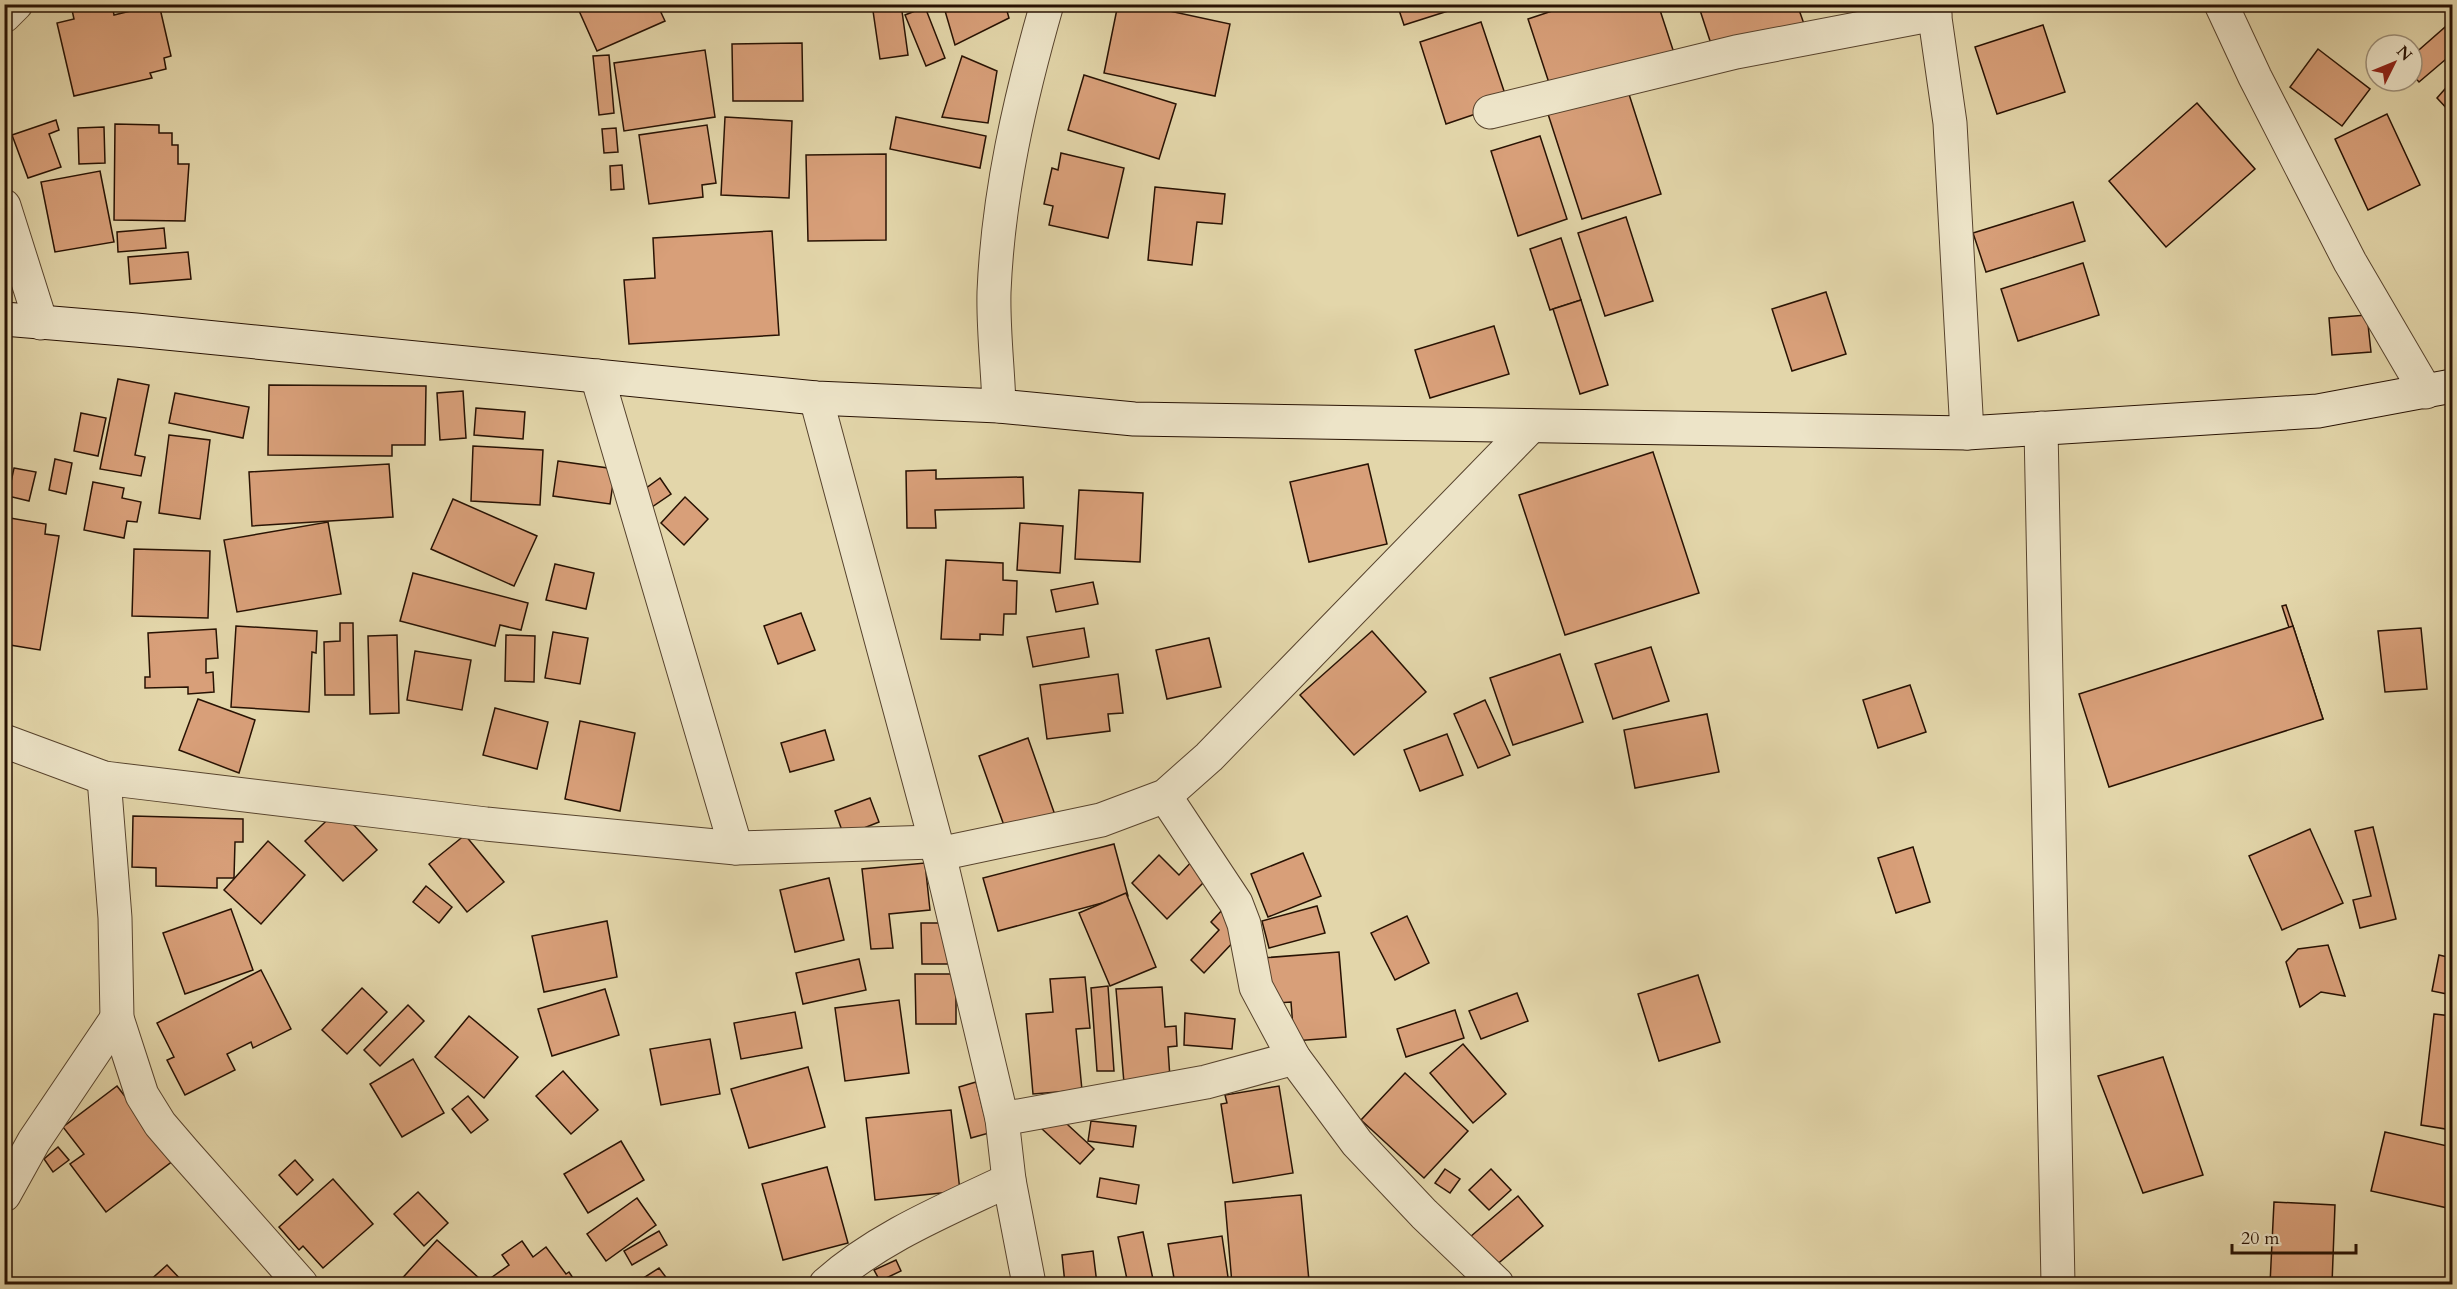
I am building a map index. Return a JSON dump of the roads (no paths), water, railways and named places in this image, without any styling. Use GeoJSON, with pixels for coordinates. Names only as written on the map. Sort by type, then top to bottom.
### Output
{"type":"FeatureCollection","features":[{"type":"Feature","properties":{"kind":"street"},"geometry":{"type":"LineString","coordinates":[[4,16],[16,4]]}},
{"type":"Feature","properties":{"kind":"street"},"geometry":{"type":"LineString","coordinates":[[999,406],[994,292],[1005,179],[1028,70],[1047,4]]}},
{"type":"Feature","properties":{"kind":"street"},"geometry":{"type":"LineString","coordinates":[[4,319],[816,398],[999,406],[1134,419],[1967,433],[2318,411],[2439,389],[2350,262],[2218,7]]}},
{"type":"Feature","properties":{"kind":"street"},"geometry":{"type":"LineString","coordinates":[[1490,112],[1736,52],[1934,9],[1950,123],[1967,433]]}},
{"type":"Feature","properties":{"kind":"street"},"geometry":{"type":"LineString","coordinates":[[4,206],[41,323]]}},
{"type":"Feature","properties":{"kind":"street"},"geometry":{"type":"LineString","coordinates":[[597,376],[736,848]]}},
{"type":"Feature","properties":{"kind":"street"},"geometry":{"type":"LineString","coordinates":[[816,398],[936,848],[1002,1119],[1009,1180],[1029,1284]]}},
{"type":"Feature","properties":{"kind":"street"},"geometry":{"type":"LineString","coordinates":[[4,741],[105,778],[486,824],[736,848],[936,848],[1101,820],[1165,796],[1209,757],[1531,426]]}},
{"type":"Feature","properties":{"kind":"street"},"geometry":{"type":"LineString","coordinates":[[2041,428],[2058,1284]]}},
{"type":"Feature","properties":{"kind":"street"},"geometry":{"type":"LineString","coordinates":[[105,778],[115,918],[117,1018],[142,1095],[160,1124],[301,1284]]}},
{"type":"Feature","properties":{"kind":"street"},"geometry":{"type":"LineString","coordinates":[[1165,796],[1236,903],[1244,924],[1256,987],[1294,1058],[1357,1143],[1424,1214],[1497,1284]]}},
{"type":"Feature","properties":{"kind":"street"},"geometry":{"type":"LineString","coordinates":[[4,1195],[34,1141],[117,1018]]}},
{"type":"Feature","properties":{"kind":"street"},"geometry":{"type":"LineString","coordinates":[[1002,1119],[1206,1082],[1294,1058]]}},
{"type":"Feature","properties":{"kind":"street"},"geometry":{"type":"LineString","coordinates":[[826,1284],[848,1265],[906,1230],[1009,1180]]}}]}
